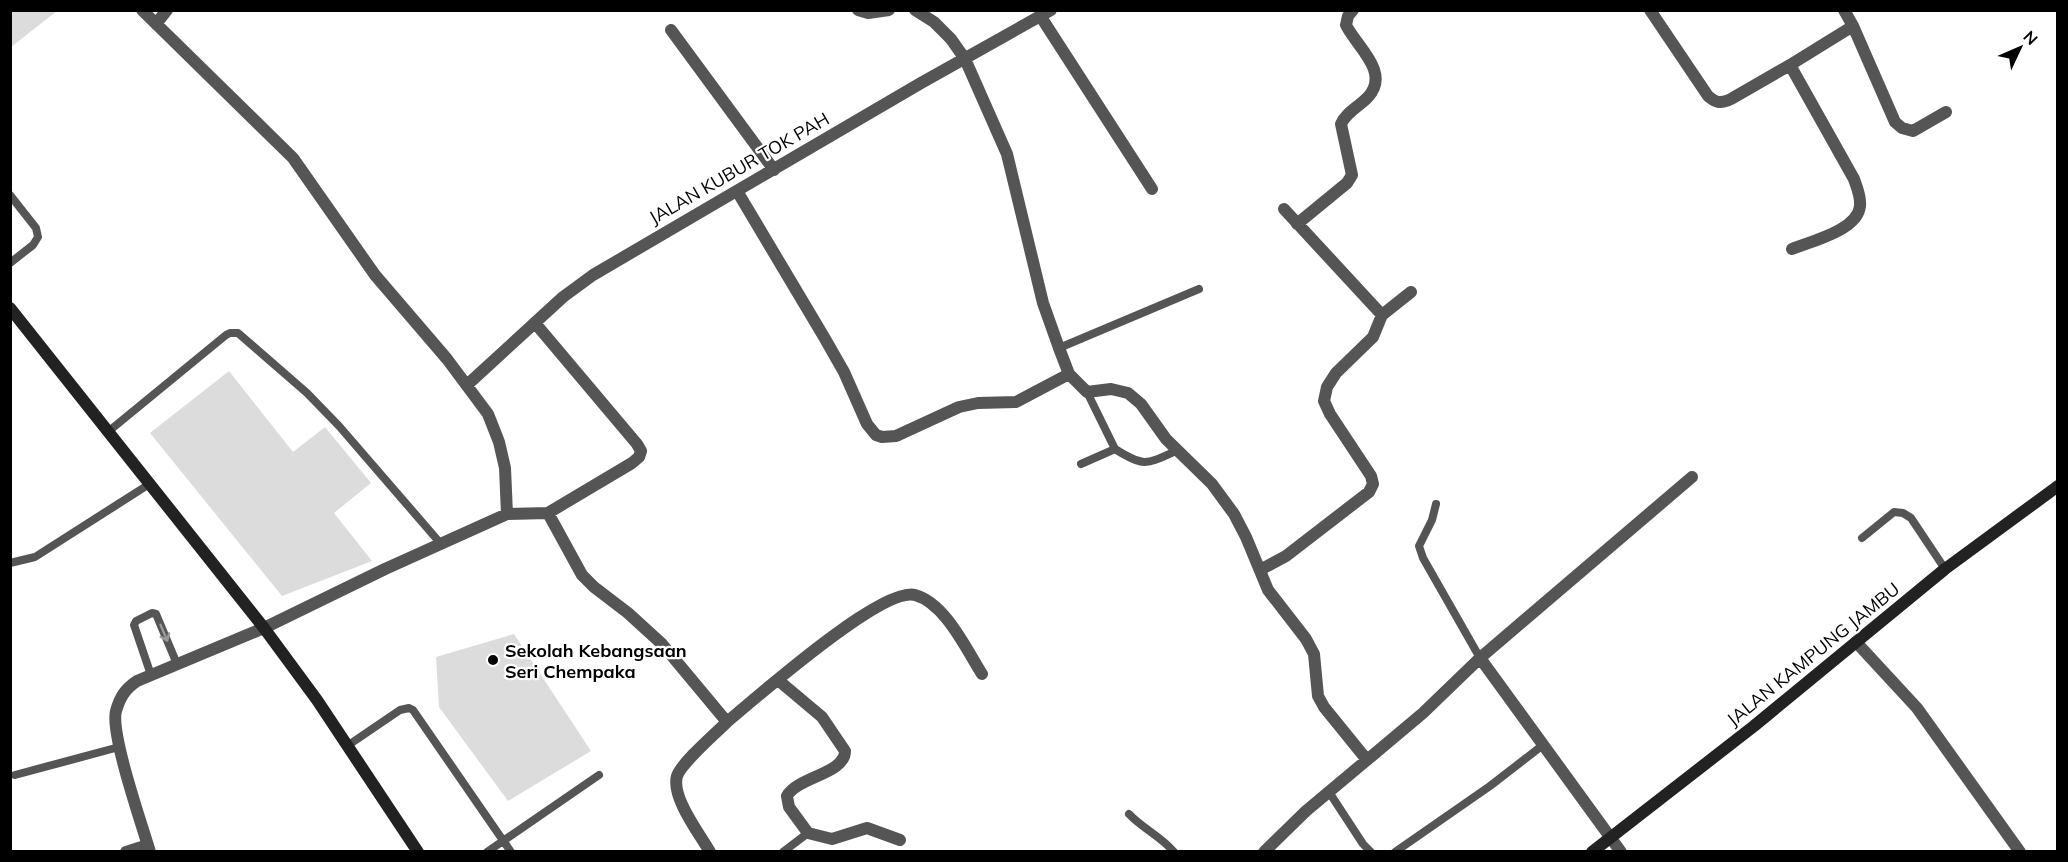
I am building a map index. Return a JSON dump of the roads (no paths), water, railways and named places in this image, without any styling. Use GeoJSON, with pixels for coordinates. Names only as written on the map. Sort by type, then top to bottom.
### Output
{"type":"FeatureCollection","features":[{"type":"Feature","properties":{"kind":"main road"},"geometry":{"type":"LineString","coordinates":[[10,308],[264,628],[317,700],[418,852]]}},
{"type":"Feature","properties":{"kind":"main road","name":"JALAN KAMPUNG JAMBU"},"geometry":{"type":"LineString","coordinates":[[1592,852],[1754,726],[1945,569],[2058,486]]}},
{"type":"Feature","properties":{"kind":"street"},"geometry":{"type":"LineString","coordinates":[[142,10],[293,158],[375,275],[467,385],[488,414],[499,442],[505,468],[507,514]]}},
{"type":"Feature","properties":{"kind":"street"},"geometry":{"type":"LineString","coordinates":[[156,24],[167,10]]}},
{"type":"Feature","properties":{"kind":"street"},"geometry":{"type":"LineString","coordinates":[[858,10],[868,13],[889,10]]}},
{"type":"Feature","properties":{"kind":"street"},"geometry":{"type":"LineString","coordinates":[[915,10],[934,22],[951,39],[965,59],[1007,153],[1043,303],[1069,374],[1087,392],[1111,389],[1128,393],[1141,404],[1166,439],[1212,484],[1234,514],[1268,590],[1306,639],[1314,654],[1318,696],[1324,707],[1366,760]]}},
{"type":"Feature","properties":{"kind":"street"},"geometry":{"type":"LineString","coordinates":[[1297,224],[1347,183],[1352,175],[1341,124],[1346,116],[1374,89],[1375,76],[1373,65],[1346,25],[1348,16],[1353,10]]}},
{"type":"Feature","properties":{"kind":"street"},"geometry":{"type":"LineString","coordinates":[[1650,10],[1708,96],[1715,102],[1723,103],[1853,26]]}},
{"type":"Feature","properties":{"kind":"street"},"geometry":{"type":"LineString","coordinates":[[1844,10],[1895,122],[1902,128],[1912,131],[1946,112]]}},
{"type":"Feature","properties":{"kind":"street"},"geometry":{"type":"LineString","coordinates":[[1046,14],[1152,189]]}},
{"type":"Feature","properties":{"kind":"street","name":"JALAN KUBUR TOK PAH"},"geometry":{"type":"LineString","coordinates":[[467,385],[563,297],[593,275],[1046,14]]}},
{"type":"Feature","properties":{"kind":"street"},"geometry":{"type":"LineString","coordinates":[[671,30],[774,170]]}},
{"type":"Feature","properties":{"kind":"street"},"geometry":{"type":"LineString","coordinates":[[1790,65],[1837,146],[1854,179],[1860,198],[1860,209],[1856,219],[1845,227],[1792,249]]}},
{"type":"Feature","properties":{"kind":"street"},"geometry":{"type":"LineString","coordinates":[[736,191],[824,337],[844,372],[867,424],[876,435],[896,436],[959,407],[978,403],[1016,402],[1069,374]]}},
{"type":"Feature","properties":{"kind":"street"},"geometry":{"type":"LineString","coordinates":[[1284,209],[1382,315]]}},
{"type":"Feature","properties":{"kind":"street"},"geometry":{"type":"LineString","coordinates":[[1260,570],[1304,543],[1372,489],[1371,476],[1330,414],[1324,400],[1327,387],[1336,373],[1373,337],[1382,315],[1411,292]]}},
{"type":"Feature","properties":{"kind":"street"},"geometry":{"type":"LineString","coordinates":[[126,852],[149,848],[119,747],[115,713],[125,689],[151,675],[264,628],[385,569],[507,514],[548,513],[632,464],[639,457],[640,451],[637,444],[535,323]]}},
{"type":"Feature","properties":{"kind":"street"},"geometry":{"type":"LineString","coordinates":[[1264,852],[1329,792],[1423,713],[1480,658],[1692,477]]}},
{"type":"Feature","properties":{"kind":"street"},"geometry":{"type":"LineString","coordinates":[[548,513],[582,575],[662,644],[727,722]]}},
{"type":"Feature","properties":{"kind":"street"},"geometry":{"type":"LineString","coordinates":[[710,852],[680,800],[676,788],[677,777],[682,767],[727,722],[858,617],[899,597],[912,594],[933,604],[943,614],[982,674]]}},
{"type":"Feature","properties":{"kind":"street"},"geometry":{"type":"LineString","coordinates":[[1856,642],[1917,708],[2020,852]]}},
{"type":"Feature","properties":{"kind":"street"},"geometry":{"type":"LineString","coordinates":[[1480,658],[1621,852]]}},
{"type":"Feature","properties":{"kind":"street"},"geometry":{"type":"LineString","coordinates":[[778,680],[822,717],[845,752],[845,757],[839,765],[794,788],[787,796],[789,807],[808,833],[831,839],[867,828],[900,840]]}},
{"type":"Feature","properties":{"kind":"lane"},"geometry":{"type":"LineString","coordinates":[[10,195],[36,228],[38,237],[33,245],[10,263]]}},
{"type":"Feature","properties":{"kind":"lane"},"geometry":{"type":"LineString","coordinates":[[1059,348],[1198,289]]}},
{"type":"Feature","properties":{"kind":"lane"},"geometry":{"type":"LineString","coordinates":[[109,431],[226,335],[238,333],[307,393],[339,426],[441,544]]}},
{"type":"Feature","properties":{"kind":"lane"},"geometry":{"type":"LineString","coordinates":[[1087,392],[1115,449],[1134,461],[1144,463],[1178,450]]}},
{"type":"Feature","properties":{"kind":"lane"},"geometry":{"type":"LineString","coordinates":[[1081,464],[1115,449]]}},
{"type":"Feature","properties":{"kind":"lane"},"geometry":{"type":"LineString","coordinates":[[10,563],[35,557],[151,483]]}},
{"type":"Feature","properties":{"kind":"lane"},"geometry":{"type":"LineString","coordinates":[[1436,504],[1432,520],[1419,546],[1423,558],[1480,658]]}},
{"type":"Feature","properties":{"kind":"lane"},"geometry":{"type":"LineString","coordinates":[[1862,538],[1894,512],[1903,513],[1911,518],[1945,569]]}},
{"type":"Feature","properties":{"kind":"lane"},"geometry":{"type":"LineString","coordinates":[[151,675],[134,625],[136,621],[152,613],[156,614],[177,664]]}},
{"type":"Feature","properties":{"kind":"lane"},"geometry":{"type":"LineString","coordinates":[[347,746],[400,710],[409,708],[413,710],[512,852]]}},
{"type":"Feature","properties":{"kind":"lane"},"geometry":{"type":"LineString","coordinates":[[1395,852],[1499,780],[1543,745]]}},
{"type":"Feature","properties":{"kind":"lane"},"geometry":{"type":"LineString","coordinates":[[15,775],[119,747]]}},
{"type":"Feature","properties":{"kind":"lane"},"geometry":{"type":"LineString","coordinates":[[487,852],[599,776]]}},
{"type":"Feature","properties":{"kind":"lane"},"geometry":{"type":"LineString","coordinates":[[1329,792],[1363,844],[1371,852]]}},
{"type":"Feature","properties":{"kind":"lane"},"geometry":{"type":"LineString","coordinates":[[1129,814],[1136,822],[1164,840],[1174,852]]}},
{"type":"Feature","properties":{"kind":"lane"},"geometry":{"type":"LineString","coordinates":[[783,852],[808,833]]}},
{"type":"Feature","properties":{"kind":"place","name":"Sekolah Kebangsaan Seri Chempaka"},"geometry":{"type":"Point","coordinates":[493,660]}}]}
